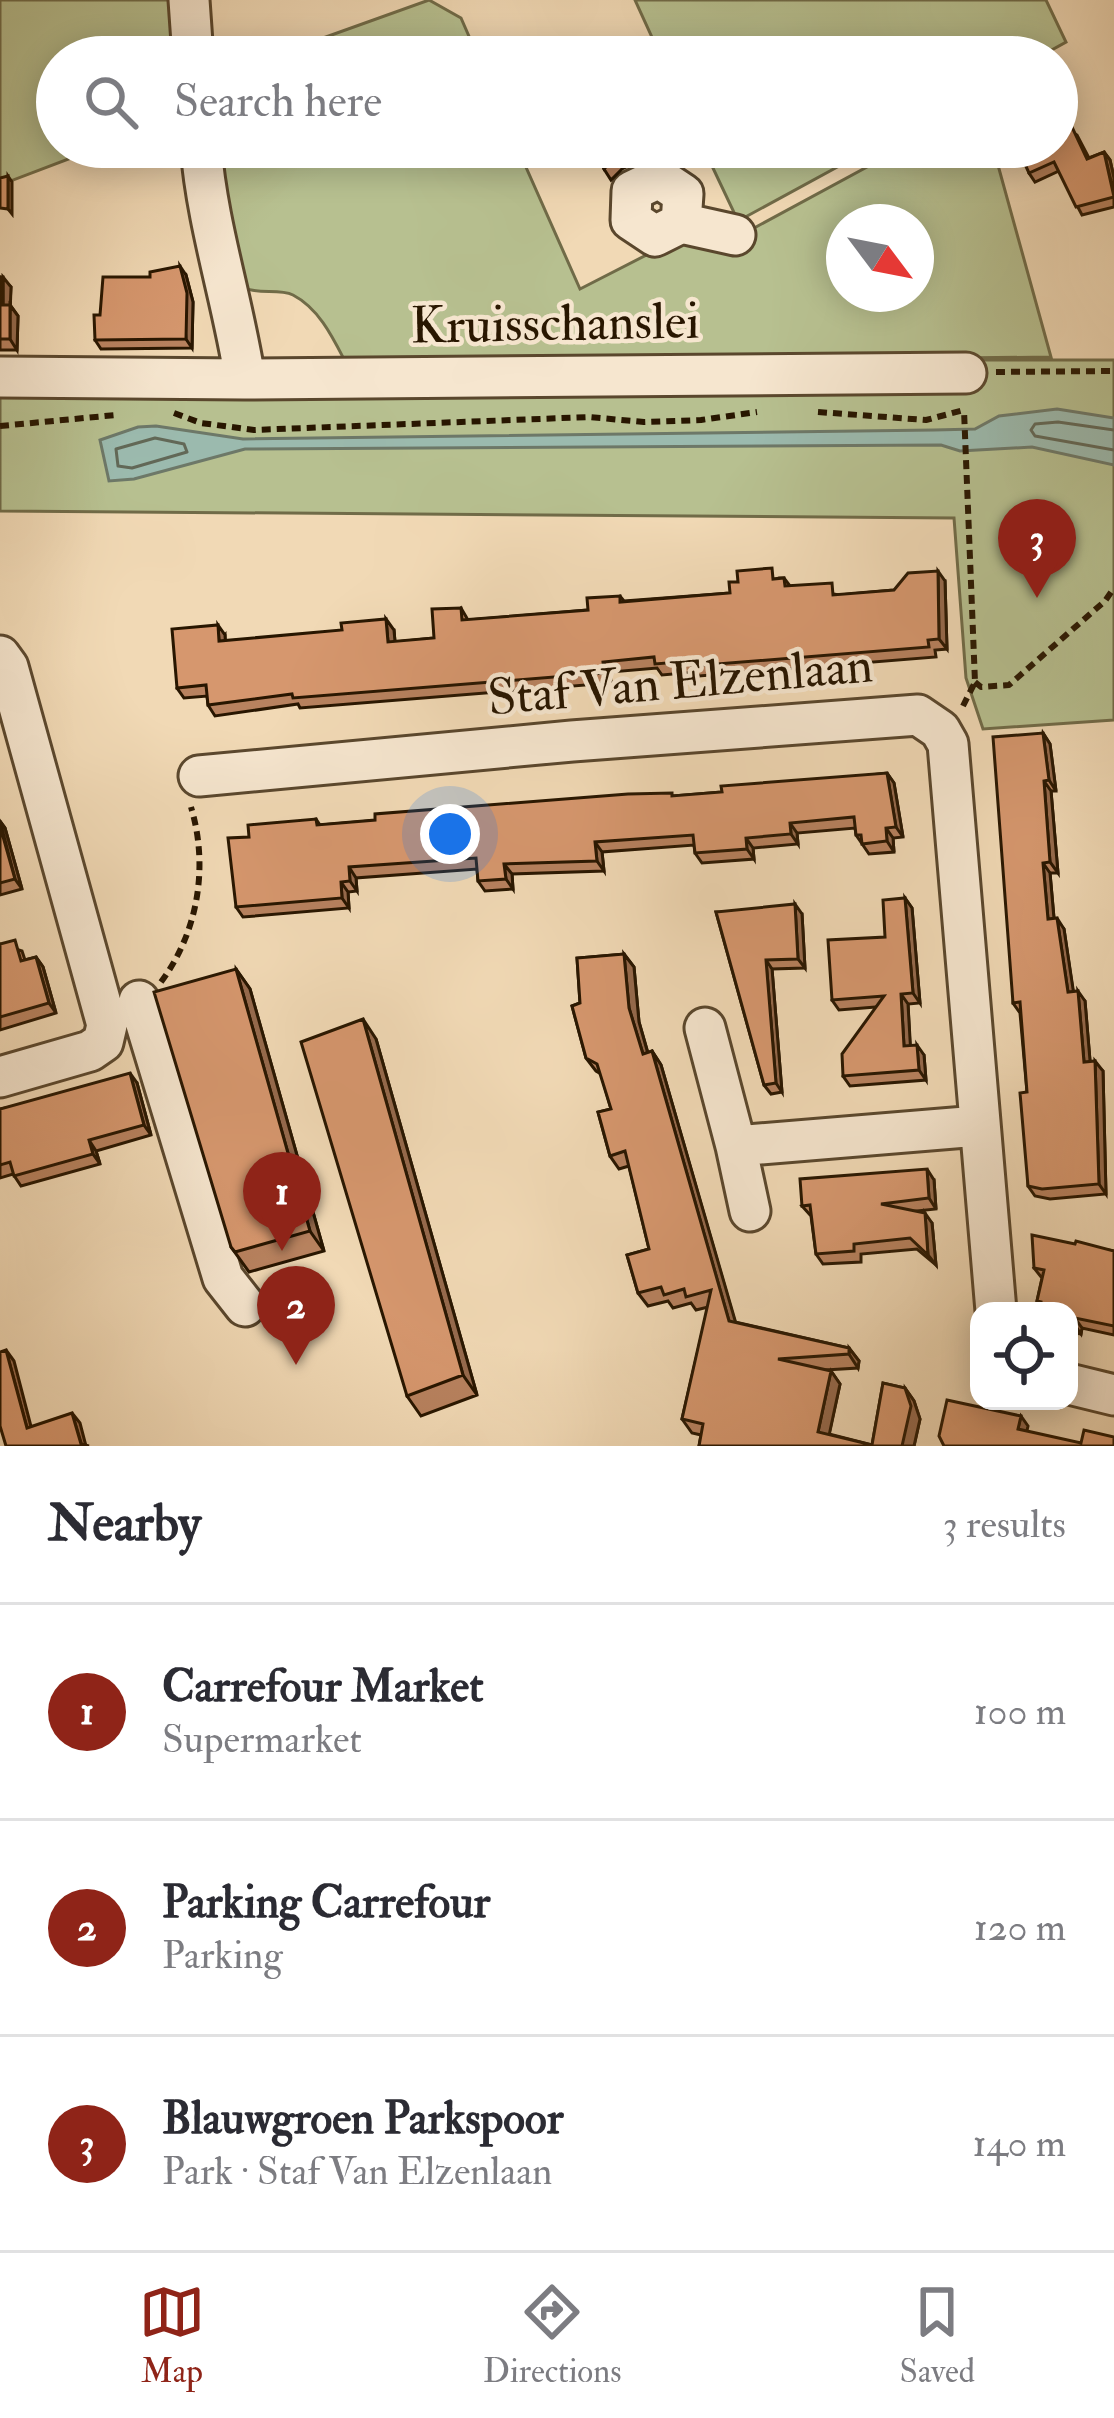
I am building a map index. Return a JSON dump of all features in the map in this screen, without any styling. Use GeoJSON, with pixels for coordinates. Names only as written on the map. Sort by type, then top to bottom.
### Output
{"type":"FeatureCollection","features":[{"type":"Feature","properties":{"kind":"street"},"geometry":{"type":"LineString","coordinates":[[189,0],[192,36]]}},
{"type":"Feature","properties":{"kind":"street"},"geometry":{"type":"LineString","coordinates":[[203,168],[245,379]]}},
{"type":"Feature","properties":{"kind":"street"},"geometry":{"type":"LineString","coordinates":[[682,223],[735,235]]}},
{"type":"Feature","properties":{"kind":"street","name":"Kruisschanslei"},"geometry":{"type":"LineString","coordinates":[[0,377],[966,373]]}},
{"type":"Feature","properties":{"kind":"street"},"geometry":{"type":"LineString","coordinates":[[0,656],[8,667],[105,1012],[107,1034],[90,1051],[0,1077]]}},
{"type":"Feature","properties":{"kind":"street","name":"Staf Van Elzenlaan"},"geometry":{"type":"LineString","coordinates":[[199,776],[918,715],[940,730],[948,744],[995,1302]]}},
{"type":"Feature","properties":{"kind":"street"},"geometry":{"type":"LineString","coordinates":[[139,1000],[223,1278],[245,1306]]}},
{"type":"Feature","properties":{"kind":"street"},"geometry":{"type":"LineString","coordinates":[[705,1028],[750,1211]]}},
{"type":"Feature","properties":{"kind":"street"},"geometry":{"type":"LineString","coordinates":[[736,1147],[978,1126]]}},
{"type":"Feature","properties":{"kind":"street"},"geometry":{"type":"LineString","coordinates":[[1078,1386],[1114,1395]]}},
{"type":"Feature","properties":{"kind":"path"},"geometry":{"type":"LineString","coordinates":[[966,373],[1113,372]]}},
{"type":"Feature","properties":{"kind":"path"},"geometry":{"type":"LineString","coordinates":[[161,406],[201,423],[254,430],[589,417],[644,422],[766,411]]}},
{"type":"Feature","properties":{"kind":"path"},"geometry":{"type":"LineString","coordinates":[[808,411],[926,420],[964,410],[975,682],[962,709],[940,730]]}},
{"type":"Feature","properties":{"kind":"path"},"geometry":{"type":"LineString","coordinates":[[0,426],[77,422]]}},
{"type":"Feature","properties":{"kind":"path"},"geometry":{"type":"LineString","coordinates":[[975,682],[981,687],[1009,685],[1105,602],[1114,588]]}},
{"type":"Feature","properties":{"kind":"path"},"geometry":{"type":"LineString","coordinates":[[139,1000],[152,995],[182,954],[198,898],[199,834],[183,779],[199,776]]}},
{"type":"Feature","properties":{"kind":"green space"},"geometry":{"type":"Polygon","coordinates":[[[0,0],[173,0],[177,36],[36,36],[36,168],[45,168],[0,185],[0,0]]]}},
{"type":"Feature","properties":{"kind":"green space"},"geometry":{"type":"Polygon","coordinates":[[[429,0],[461,18],[469,36],[329,36],[429,0]]]}},
{"type":"Feature","properties":{"kind":"green space"},"geometry":{"type":"Polygon","coordinates":[[[635,0],[1046,0],[1063,36],[651,36],[635,0]]]}},
{"type":"Feature","properties":{"kind":"green space"},"geometry":{"type":"Polygon","coordinates":[[[219,168],[526,168],[580,289],[662,247],[743,234],[865,168],[999,168],[1051,357],[347,365],[311,308],[287,293],[245,288],[219,168]]]}},
{"type":"Feature","properties":{"kind":"green space"},"geometry":{"type":"Polygon","coordinates":[[[713,168],[835,168],[738,221],[713,168]]]}},
{"type":"Feature","properties":{"kind":"green space"},"geometry":{"type":"Polygon","coordinates":[[[1114,360],[1114,720],[983,729],[966,678],[954,518],[0,511],[0,379],[1114,360]]]}},
{"type":"Feature","properties":{"kind":"water"},"geometry":{"type":"Polygon","coordinates":[[[1057,409],[1114,418],[1114,465],[1032,447],[960,451],[941,445],[245,449],[134,479],[109,481],[100,440],[156,426],[243,439],[975,429],[999,416],[1057,409]]]}},
{"type":"Feature","properties":{"kind":"building"},"geometry":{"type":"Polygon","coordinates":[[[1078,140],[1087,159],[1104,152],[1114,197],[1076,207],[1057,168],[1078,168],[1078,140]]]}},
{"type":"Feature","properties":{"kind":"building"},"geometry":{"type":"Polygon","coordinates":[[[8,176],[8,209],[0,208],[0,178],[8,176]]]}},
{"type":"Feature","properties":{"kind":"building"},"geometry":{"type":"Polygon","coordinates":[[[180,266],[187,293],[186,339],[95,340],[94,315],[100,315],[103,277],[150,277],[150,272],[180,266]]]}},
{"type":"Feature","properties":{"kind":"building"},"geometry":{"type":"Polygon","coordinates":[[[0,277],[3,305],[10,305],[10,339],[0,339],[0,277]]]}},
{"type":"Feature","properties":{"kind":"building"},"geometry":{"type":"Polygon","coordinates":[[[772,568],[773,579],[784,578],[785,586],[832,583],[833,595],[894,590],[908,573],[938,571],[939,639],[928,640],[929,647],[692,666],[691,661],[655,664],[654,657],[603,662],[604,673],[293,698],[292,694],[208,705],[206,685],[177,688],[172,629],[218,625],[219,641],[342,630],[341,623],[386,619],[388,642],[434,638],[432,609],[461,608],[462,620],[588,610],[587,598],[620,596],[620,602],[730,593],[729,582],[738,582],[737,571],[772,568]]]}},
{"type":"Feature","properties":{"kind":"building"},"geometry":{"type":"Polygon","coordinates":[[[1043,733],[1049,780],[1044,781],[1050,862],[1043,863],[1048,919],[1057,918],[1068,992],[1078,991],[1084,1062],[1095,1061],[1099,1184],[1042,1189],[1028,1186],[1020,1093],[1027,1092],[1020,1002],[1013,1003],[993,737],[1043,733]]]}},
{"type":"Feature","properties":{"kind":"building"},"geometry":{"type":"Polygon","coordinates":[[[887,773],[896,827],[886,828],[887,841],[862,844],[854,817],[790,823],[791,834],[746,838],[747,849],[695,853],[693,835],[595,842],[597,861],[504,864],[506,879],[478,881],[476,858],[349,867],[350,881],[341,882],[342,898],[236,907],[228,838],[249,837],[248,825],[316,819],[317,825],[375,820],[375,814],[628,794],[722,792],[721,786],[887,773]]]}},
{"type":"Feature","properties":{"kind":"building"},"geometry":{"type":"Polygon","coordinates":[[[0,826],[15,879],[0,883],[0,826]]]}},
{"type":"Feature","properties":{"kind":"building"},"geometry":{"type":"Polygon","coordinates":[[[905,898],[913,993],[901,994],[904,1046],[917,1045],[919,1070],[843,1076],[842,1054],[884,996],[832,1000],[828,940],[885,937],[883,900],[905,898]]]}},
{"type":"Feature","properties":{"kind":"building"},"geometry":{"type":"Polygon","coordinates":[[[795,904],[798,959],[766,960],[776,1083],[764,1085],[716,912],[795,904]]]}},
{"type":"Feature","properties":{"kind":"building"},"geometry":{"type":"Polygon","coordinates":[[[15,940],[21,961],[36,957],[49,1003],[0,1017],[0,944],[15,940]]]}},
{"type":"Feature","properties":{"kind":"building"},"geometry":{"type":"Polygon","coordinates":[[[624,954],[629,1008],[643,1054],[652,1051],[729,1321],[849,1348],[849,1354],[778,1359],[831,1371],[818,1432],[872,1445],[883,1383],[905,1388],[911,1406],[902,1446],[699,1446],[703,1424],[682,1419],[711,1290],[686,1297],[684,1289],[664,1295],[661,1287],[638,1293],[627,1255],[649,1249],[625,1151],[610,1156],[598,1112],[611,1109],[597,1064],[586,1058],[572,1006],[580,1003],[577,958],[624,954]]]}},
{"type":"Feature","properties":{"kind":"building"},"geometry":{"type":"Polygon","coordinates":[[[236,969],[310,1231],[235,1252],[154,992],[236,969]]]}},
{"type":"Feature","properties":{"kind":"building"},"geometry":{"type":"Polygon","coordinates":[[[363,1019],[463,1375],[407,1396],[301,1042],[363,1019]]]}},
{"type":"Feature","properties":{"kind":"building"},"geometry":{"type":"Polygon","coordinates":[[[130,1073],[144,1125],[89,1140],[93,1154],[14,1176],[10,1162],[0,1165],[0,1109],[130,1073]]]}},
{"type":"Feature","properties":{"kind":"building"},"geometry":{"type":"Polygon","coordinates":[[[927,1169],[929,1198],[881,1204],[925,1213],[928,1255],[910,1238],[816,1254],[810,1205],[802,1206],[800,1179],[927,1169]]]}},
{"type":"Feature","properties":{"kind":"building"},"geometry":{"type":"Polygon","coordinates":[[[1032,1235],[1114,1251],[1114,1326],[1078,1319],[1078,1302],[1037,1301],[1044,1270],[1034,1268],[1032,1235]]]}},
{"type":"Feature","properties":{"kind":"building"},"geometry":{"type":"Polygon","coordinates":[[[6,1350],[27,1428],[72,1413],[81,1444],[89,1446],[6,1446],[0,1426],[0,1352],[6,1350]]]}},
{"type":"Feature","properties":{"kind":"building"},"geometry":{"type":"Polygon","coordinates":[[[947,1400],[970,1405],[970,1410],[1021,1416],[1018,1429],[1081,1443],[1084,1430],[1114,1437],[1114,1446],[944,1446],[939,1436],[947,1400]]]}},
{"type":"Feature","properties":{"kind":"place","name":"Blauwgroen Parkspoor"},"geometry":{"type":"Point","coordinates":[1037,598]}},
{"type":"Feature","properties":{"kind":"place","name":"Carrefour Market"},"geometry":{"type":"Point","coordinates":[282,1251]}},
{"type":"Feature","properties":{"kind":"place","name":"Parking Carrefour"},"geometry":{"type":"Point","coordinates":[296,1365]}}]}
